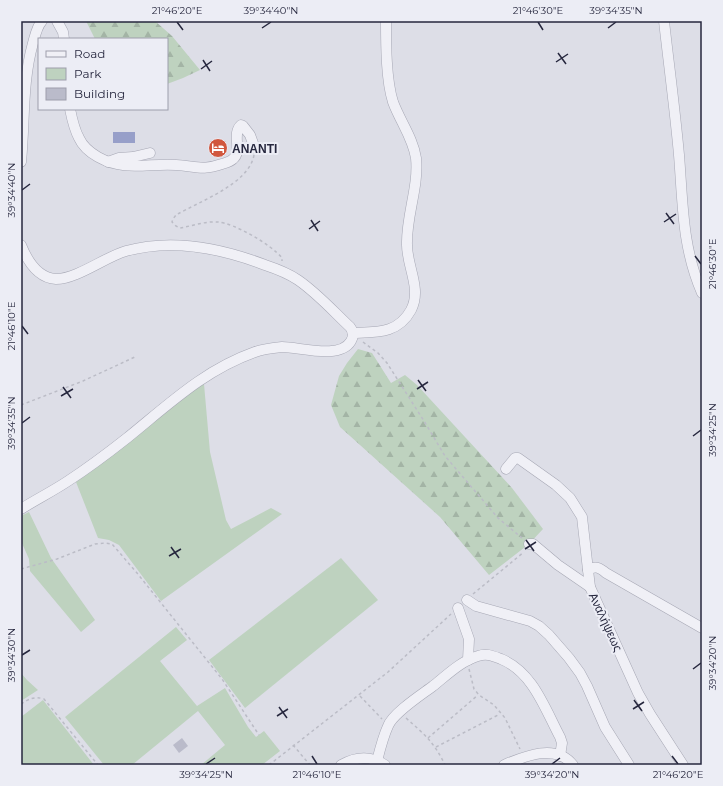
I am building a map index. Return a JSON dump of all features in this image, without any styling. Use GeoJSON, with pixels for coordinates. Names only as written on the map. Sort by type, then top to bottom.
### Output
{"type":"FeatureCollection","features":[{"type":"Feature","properties":{"kind":"street"},"geometry":{"type":"LineString","coordinates":[[21,162],[26,74],[34,40],[38,27],[42,21]]}},
{"type":"Feature","properties":{"kind":"street"},"geometry":{"type":"LineString","coordinates":[[57,21],[63,32],[64,38]]}},
{"type":"Feature","properties":{"kind":"street"},"geometry":{"type":"LineString","coordinates":[[353,335],[380,332],[391,329],[405,318],[415,301],[416,287],[408,260],[407,229],[416,172],[416,158],[410,139],[393,101],[386,48],[386,21]]}},
{"type":"Feature","properties":{"kind":"street"},"geometry":{"type":"LineString","coordinates":[[664,21],[679,155],[682,214],[690,260],[702,293]]}},
{"type":"Feature","properties":{"kind":"street"},"geometry":{"type":"LineString","coordinates":[[70,110],[81,143],[90,152],[107,162],[118,165],[138,166],[166,164],[200,168],[214,167],[229,162],[236,156],[237,130],[241,125],[247,130],[254,146]]}},
{"type":"Feature","properties":{"kind":"street"},"geometry":{"type":"LineString","coordinates":[[107,162],[119,158],[133,157],[150,153]]}},
{"type":"Feature","properties":{"kind":"street"},"geometry":{"type":"LineString","coordinates":[[21,245],[33,267],[44,275],[56,279],[69,276],[124,251],[149,246],[190,246],[220,251],[250,259],[298,280],[350,327],[353,335],[348,345],[338,350],[321,351],[286,347],[263,349],[224,366],[194,383],[126,438],[68,481],[21,508]]}},
{"type":"Feature","properties":{"kind":"street","name":"Αναλήψεως"},"geometry":{"type":"LineString","coordinates":[[506,469],[515,458],[518,458],[556,485],[570,498],[582,517],[590,588],[638,693],[683,765]]}},
{"type":"Feature","properties":{"kind":"street"},"geometry":{"type":"LineString","coordinates":[[531,544],[590,588]]}},
{"type":"Feature","properties":{"kind":"street"},"geometry":{"type":"LineString","coordinates":[[588,570],[593,567],[599,568],[702,628]]}},
{"type":"Feature","properties":{"kind":"street"},"geometry":{"type":"LineString","coordinates":[[467,600],[476,606],[530,621],[539,626],[549,635],[580,673],[605,727],[629,765]]}},
{"type":"Feature","properties":{"kind":"street"},"geometry":{"type":"LineString","coordinates":[[458,608],[469,639],[468,660]]}},
{"type":"Feature","properties":{"kind":"street"},"geometry":{"type":"LineString","coordinates":[[341,765],[353,759],[360,758],[381,763],[388,724],[399,712],[457,666],[468,660],[487,654],[514,666],[528,679],[535,689],[560,737],[562,743],[560,756]]}},
{"type":"Feature","properties":{"kind":"street"},"geometry":{"type":"LineString","coordinates":[[504,765],[524,756],[544,753],[560,756],[570,761],[574,765]]}},
{"type":"Feature","properties":{"kind":"path"},"geometry":{"type":"LineString","coordinates":[[254,146],[252,164],[244,174],[225,188],[176,215],[172,222],[180,228],[216,222],[226,223],[239,228],[275,251],[280,256],[282,261],[278,270]]}},
{"type":"Feature","properties":{"kind":"path"},"geometry":{"type":"LineString","coordinates":[[353,335],[368,344],[387,363],[424,421],[444,456],[498,518],[531,544],[508,567],[467,600]]}},
{"type":"Feature","properties":{"kind":"path"},"geometry":{"type":"LineString","coordinates":[[21,405],[83,381],[138,356]]}},
{"type":"Feature","properties":{"kind":"path"},"geometry":{"type":"LineString","coordinates":[[21,569],[57,559],[95,544],[112,544],[222,679],[259,735]]}},
{"type":"Feature","properties":{"kind":"path"},"geometry":{"type":"LineString","coordinates":[[269,765],[388,672],[458,608]]}},
{"type":"Feature","properties":{"kind":"path"},"geometry":{"type":"LineString","coordinates":[[468,660],[470,679],[474,689],[494,705],[505,718],[524,756]]}},
{"type":"Feature","properties":{"kind":"path"},"geometry":{"type":"LineString","coordinates":[[428,738],[479,694]]}},
{"type":"Feature","properties":{"kind":"path"},"geometry":{"type":"LineString","coordinates":[[359,696],[388,724]]}},
{"type":"Feature","properties":{"kind":"path"},"geometry":{"type":"LineString","coordinates":[[21,704],[30,698],[38,697],[44,699],[98,765]]}},
{"type":"Feature","properties":{"kind":"path"},"geometry":{"type":"LineString","coordinates":[[399,712],[428,738],[436,748],[445,765]]}},
{"type":"Feature","properties":{"kind":"path"},"geometry":{"type":"LineString","coordinates":[[436,748],[500,713]]}},
{"type":"Feature","properties":{"kind":"path"},"geometry":{"type":"LineString","coordinates":[[294,745],[310,765]]}},
{"type":"Feature","properties":{"kind":"green space"},"geometry":{"type":"Polygon","coordinates":[[[86,21],[155,21],[172,36],[200,70],[168,84],[168,38],[94,38],[86,21]]]}},
{"type":"Feature","properties":{"kind":"green space"},"geometry":{"type":"Polygon","coordinates":[[[358,349],[372,353],[391,383],[405,375],[417,385],[512,488],[543,529],[529,544],[489,575],[440,517],[340,427],[331,405],[339,376],[358,349]]]}},
{"type":"Feature","properties":{"kind":"green space"},"geometry":{"type":"Polygon","coordinates":[[[204,384],[210,452],[226,520],[231,529],[271,508],[282,514],[161,601],[119,545],[109,540],[98,538],[76,482],[197,387],[204,384]]]}},
{"type":"Feature","properties":{"kind":"green space"},"geometry":{"type":"Polygon","coordinates":[[[29,512],[51,558],[95,620],[81,632],[30,571],[29,559],[21,541],[21,516],[29,512]]]}},
{"type":"Feature","properties":{"kind":"green space"},"geometry":{"type":"Polygon","coordinates":[[[341,558],[378,600],[245,708],[209,660],[341,558]]]}},
{"type":"Feature","properties":{"kind":"green space"},"geometry":{"type":"Polygon","coordinates":[[[176,627],[187,640],[160,661],[197,706],[225,688],[248,727],[256,737],[264,731],[280,751],[262,765],[201,765],[225,745],[198,711],[132,765],[104,765],[65,717],[176,627]]]}},
{"type":"Feature","properties":{"kind":"green space"},"geometry":{"type":"Polygon","coordinates":[[[21,673],[38,690],[21,701],[21,673]]]}},
{"type":"Feature","properties":{"kind":"green space"},"geometry":{"type":"Polygon","coordinates":[[[43,700],[94,765],[21,765],[21,717],[43,700]]]}},
{"type":"Feature","properties":{"kind":"water"},"geometry":{"type":"Polygon","coordinates":[[[113,132],[135,132],[135,143],[113,143],[113,132]]]}},
{"type":"Feature","properties":{"kind":"building"},"geometry":{"type":"Polygon","coordinates":[[[182,738],[188,746],[179,753],[173,745],[182,738]]]}},
{"type":"Feature","properties":{"kind":"place","name":"ΑΝΑΝΤΙ"},"geometry":{"type":"Point","coordinates":[218,148]}}]}
